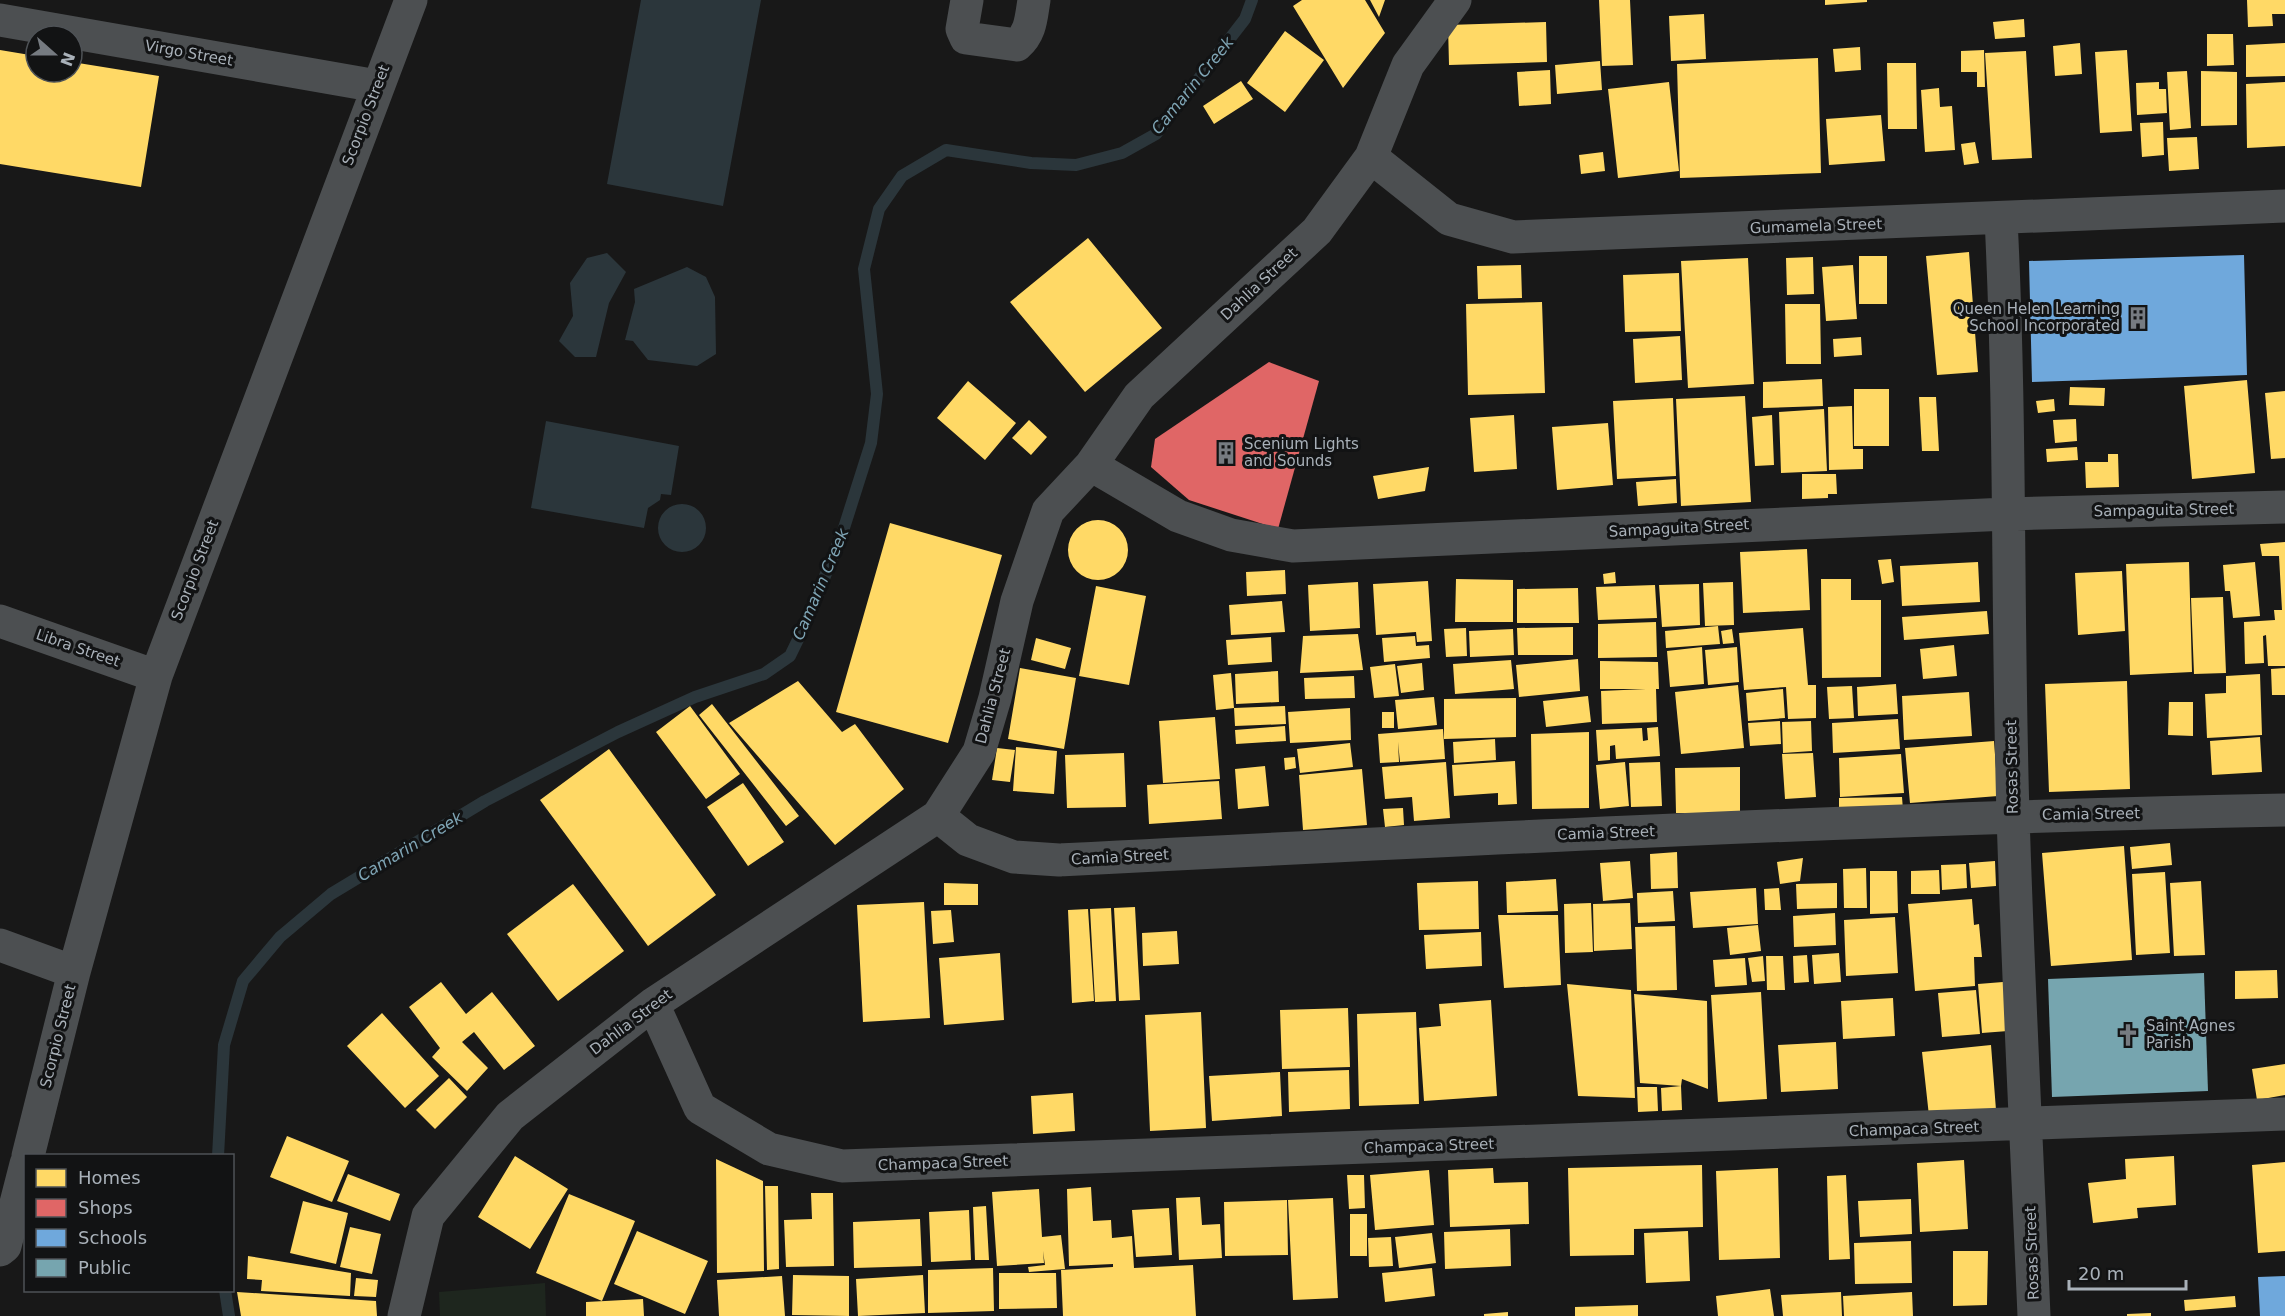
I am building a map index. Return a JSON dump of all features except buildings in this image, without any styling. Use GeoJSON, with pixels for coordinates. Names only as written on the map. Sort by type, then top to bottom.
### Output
{"type":"FeatureCollection","features":[{"type":"Feature","properties":{"kind":"street","name":"Scorpio Street"},"geometry":{"type":"LineString","coordinates":[[28,1154],[74,972],[156,676],[411,0]]}},
{"type":"Feature","properties":{"kind":"street"},"geometry":{"type":"LineString","coordinates":[[967,0],[962,29],[966,38],[1017,45],[1026,37],[1035,0]]}},
{"type":"Feature","properties":{"kind":"street","name":"Dahlia Street"},"geometry":{"type":"LineString","coordinates":[[404,1316],[428,1216],[510,1116],[653,1004],[938,816],[979,752],[995,698],[1017,601],[1048,511],[1091,465],[1139,396],[1317,231],[1371,157],[1408,65],[1455,0]]}},
{"type":"Feature","properties":{"kind":"street","name":"Virgo Street"},"geometry":{"type":"LineString","coordinates":[[0,20],[377,86]]}},
{"type":"Feature","properties":{"kind":"street","name":"Gumamela Street"},"geometry":{"type":"LineString","coordinates":[[1371,157],[1449,219],[1513,237],[2285,207]]}},
{"type":"Feature","properties":{"kind":"street","name":"Rosas Street"},"geometry":{"type":"LineString","coordinates":[[2001,219],[2008,347],[2007,514],[2013,815],[2034,1316]]}},
{"type":"Feature","properties":{"kind":"street","name":"Sampaguita Street"},"geometry":{"type":"LineString","coordinates":[[1091,465],[1178,516],[1231,535],[1293,546],[2007,514],[2285,507]]}},
{"type":"Feature","properties":{"kind":"street","name":"Libra Street"},"geometry":{"type":"LineString","coordinates":[[0,621],[156,676]]}},
{"type":"Feature","properties":{"kind":"street","name":"Camia Street"},"geometry":{"type":"LineString","coordinates":[[938,816],[968,840],[1014,857],[1059,860],[1482,838],[2013,815],[2285,810]]}},
{"type":"Feature","properties":{"kind":"street"},"geometry":{"type":"LineString","coordinates":[[0,945],[74,972]]}},
{"type":"Feature","properties":{"kind":"street","name":"Champaca Street"},"geometry":{"type":"LineString","coordinates":[[653,1004],[700,1108],[769,1149],[842,1166],[2026,1125],[2285,1113]]}},
{"type":"Feature","properties":{"kind":"street"},"geometry":{"type":"LineString","coordinates":[[2,1247],[24,1171]]}},
{"type":"Feature","properties":{"kind":"shaded area"},"geometry":{"type":"Polygon","coordinates":[[[641,0],[761,0],[723,206],[607,184],[641,0]]]}},
{"type":"Feature","properties":{"kind":"shaded area"},"geometry":{"type":"Polygon","coordinates":[[[607,253],[626,272],[609,303],[596,357],[575,357],[559,341],[573,316],[570,283],[587,258],[607,253]]]}},
{"type":"Feature","properties":{"kind":"shaded area"},"geometry":{"type":"Polygon","coordinates":[[[687,267],[706,277],[715,297],[716,354],[697,366],[648,360],[633,341],[625,340],[635,302],[634,289],[687,267]]]}},
{"type":"Feature","properties":{"kind":"shaded area"},"geometry":{"type":"Polygon","coordinates":[[[546,421],[679,446],[671,495],[661,494],[660,500],[648,508],[644,528],[531,508],[546,421]]]}},
{"type":"Feature","properties":{"kind":"shaded area"},"geometry":{"type":"Polygon","coordinates":[[[682,504],[699,511],[706,528],[699,545],[682,552],[665,545],[658,528],[665,511],[682,504]]]}},
{"type":"Feature","properties":{"kind":"shaded area"},"geometry":{"type":"Polygon","coordinates":[[[545,1283],[546,1316],[440,1316],[439,1292],[545,1283]]]}},
{"type":"Feature","properties":{"kind":"waterway","name":"Camarin Creek"},"geometry":{"type":"LineString","coordinates":[[218,1154],[224,1045],[243,981],[280,937],[331,894],[485,801],[618,732],[695,697],[764,674],[790,656],[807,621],[843,531],[871,443],[877,394],[864,269],[879,209],[902,176],[946,150],[1031,163],[1076,165],[1122,153],[1156,134],[1245,19],[1252,0]]}},
{"type":"Feature","properties":{"kind":"waterway","name":"Camarin Creek"},"geometry":{"type":"LineString","coordinates":[[225,1292],[229,1316]]}},
{"type":"Feature","properties":{"kind":"place","name":"Queen Helen Learning School Incorporated"},"geometry":{"type":"Point","coordinates":[2138,318]}},
{"type":"Feature","properties":{"kind":"place","name":"Scenium Lights and Sounds"},"geometry":{"type":"Point","coordinates":[1226,453]}},
{"type":"Feature","properties":{"kind":"place","name":"Saint Agnes Parish"},"geometry":{"type":"Point","coordinates":[2128,1035]}}]}
